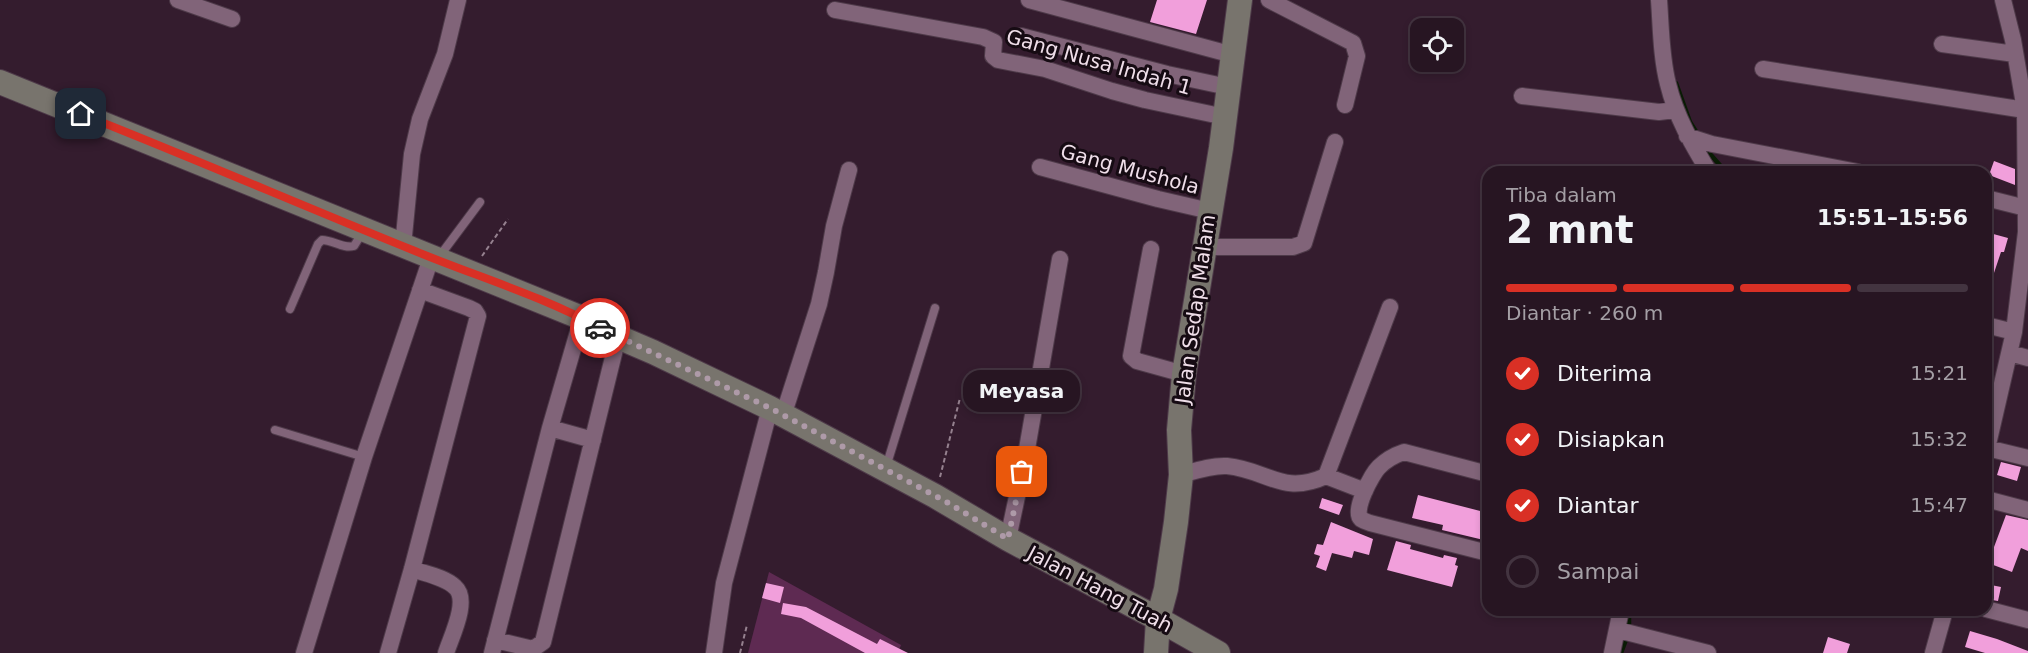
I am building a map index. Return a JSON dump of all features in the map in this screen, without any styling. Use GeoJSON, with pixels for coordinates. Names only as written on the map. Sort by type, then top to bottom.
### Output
{"type":"FeatureCollection","features":[{"type":"Feature","properties":{"kind":"main road","name":"Jalan Sedap Malam"},"geometry":{"type":"LineString","coordinates":[[1156,653],[1158,619],[1186,473],[1179,430],[1184,374],[1213,247],[1210,211],[1240,0]]}},
{"type":"Feature","properties":{"kind":"main road","name":"Jalan Hang Tuah"},"geometry":{"type":"LineString","coordinates":[[0,82],[471,272],[582,318],[618,338],[653,351],[777,412],[935,496],[1008,539],[1218,653]]}},
{"type":"Feature","properties":{"kind":"street"},"geometry":{"type":"LineString","coordinates":[[178,0],[232,18]]}},
{"type":"Feature","properties":{"kind":"street"},"geometry":{"type":"LineString","coordinates":[[403,246],[412,154],[420,119],[445,54],[458,0]]}},
{"type":"Feature","properties":{"kind":"street"},"geometry":{"type":"LineString","coordinates":[[1029,0],[1233,55]]}},
{"type":"Feature","properties":{"kind":"street"},"geometry":{"type":"LineString","coordinates":[[1269,0],[1353,43],[1357,57],[1345,105]]}},
{"type":"Feature","properties":{"kind":"street"},"geometry":{"type":"LineString","coordinates":[[1659,0],[1667,82],[1676,110],[1698,140],[1708,166]]}},
{"type":"Feature","properties":{"kind":"street"},"geometry":{"type":"LineString","coordinates":[[1992,429],[2025,277],[2027,188],[2025,110],[2003,0]]}},
{"type":"Feature","properties":{"kind":"street","name":"Gang Nusa Indah 1"},"geometry":{"type":"LineString","coordinates":[[836,10],[983,37],[994,42],[993,56],[998,60],[1045,69],[1145,100],[1225,117]]}},
{"type":"Feature","properties":{"kind":"street"},"geometry":{"type":"LineString","coordinates":[[1021,36],[1167,74],[1228,87]]}},
{"type":"Feature","properties":{"kind":"street"},"geometry":{"type":"LineString","coordinates":[[1942,44],[2015,54]]}},
{"type":"Feature","properties":{"kind":"street"},"geometry":{"type":"LineString","coordinates":[[1763,69],[2025,110]]}},
{"type":"Feature","properties":{"kind":"street"},"geometry":{"type":"LineString","coordinates":[[1522,96],[1659,112],[1676,110]]}},
{"type":"Feature","properties":{"kind":"street"},"geometry":{"type":"LineString","coordinates":[[1698,140],[1828,166]]}},
{"type":"Feature","properties":{"kind":"street"},"geometry":{"type":"LineString","coordinates":[[1213,247],[1293,247],[1304,243],[1335,142]]}},
{"type":"Feature","properties":{"kind":"street","name":"Gang Mushola"},"geometry":{"type":"LineString","coordinates":[[1040,167],[1210,211]]}},
{"type":"Feature","properties":{"kind":"street"},"geometry":{"type":"LineString","coordinates":[[714,653],[724,583],[777,412],[819,304],[834,226],[849,170]]}},
{"type":"Feature","properties":{"kind":"street"},"geometry":{"type":"LineString","coordinates":[[1992,200],[2026,208]]}},
{"type":"Feature","properties":{"kind":"street"},"geometry":{"type":"LineString","coordinates":[[1151,249],[1131,356],[1137,361],[1184,374]]}},
{"type":"Feature","properties":{"kind":"street"},"geometry":{"type":"LineString","coordinates":[[304,653],[364,457],[420,290],[434,259]]}},
{"type":"Feature","properties":{"kind":"street"},"geometry":{"type":"LineString","coordinates":[[1008,539],[1027,449],[1060,259]]}},
{"type":"Feature","properties":{"kind":"street"},"geometry":{"type":"LineString","coordinates":[[388,653],[478,316],[476,311],[420,290]]}},
{"type":"Feature","properties":{"kind":"street"},"geometry":{"type":"LineString","coordinates":[[1326,476],[1390,307]]}},
{"type":"Feature","properties":{"kind":"street"},"geometry":{"type":"LineString","coordinates":[[582,318],[550,428],[494,646],[533,649],[543,642],[618,338]]}},
{"type":"Feature","properties":{"kind":"street"},"geometry":{"type":"LineString","coordinates":[[1992,326],[2014,332]]}},
{"type":"Feature","properties":{"kind":"street"},"geometry":{"type":"LineString","coordinates":[[2010,353],[2028,358]]}},
{"type":"Feature","properties":{"kind":"street"},"geometry":{"type":"LineString","coordinates":[[550,428],[593,440]]}},
{"type":"Feature","properties":{"kind":"street"},"geometry":{"type":"LineString","coordinates":[[1992,451],[2028,458]]}},
{"type":"Feature","properties":{"kind":"street"},"geometry":{"type":"LineString","coordinates":[[1482,472],[1404,452],[1394,455],[1378,468],[1358,506],[1361,519],[1370,523],[1482,551]]}},
{"type":"Feature","properties":{"kind":"street"},"geometry":{"type":"LineString","coordinates":[[1186,473],[1225,466],[1288,484],[1299,484],[1326,476],[1365,491]]}},
{"type":"Feature","properties":{"kind":"street"},"geometry":{"type":"LineString","coordinates":[[1992,501],[2028,510]]}},
{"type":"Feature","properties":{"kind":"street"},"geometry":{"type":"LineString","coordinates":[[412,569],[449,582],[460,592],[462,604],[446,653]]}},
{"type":"Feature","properties":{"kind":"street"},"geometry":{"type":"LineString","coordinates":[[1992,611],[2028,620]]}},
{"type":"Feature","properties":{"kind":"street"},"geometry":{"type":"LineString","coordinates":[[1623,616],[1628,632]]}},
{"type":"Feature","properties":{"kind":"street"},"geometry":{"type":"LineString","coordinates":[[1933,653],[1944,616]]}},
{"type":"Feature","properties":{"kind":"street"},"geometry":{"type":"LineString","coordinates":[[1612,653],[1628,632]]}},
{"type":"Feature","properties":{"kind":"street"},"geometry":{"type":"LineString","coordinates":[[1628,632],[1708,653]]}},
{"type":"Feature","properties":{"kind":"lane"},"geometry":{"type":"LineString","coordinates":[[434,259],[480,202]]}},
{"type":"Feature","properties":{"kind":"lane"},"geometry":{"type":"LineString","coordinates":[[290,309],[321,240],[350,247],[354,246],[364,230]]}},
{"type":"Feature","properties":{"kind":"lane"},"geometry":{"type":"LineString","coordinates":[[885,470],[935,308]]}},
{"type":"Feature","properties":{"kind":"lane"},"geometry":{"type":"LineString","coordinates":[[275,430],[364,457]]}},
{"type":"Feature","properties":{"kind":"path"},"geometry":{"type":"LineString","coordinates":[[471,272],[508,219]]}},
{"type":"Feature","properties":{"kind":"path"},"geometry":{"type":"LineString","coordinates":[[935,496],[960,398]]}},
{"type":"Feature","properties":{"kind":"path"},"geometry":{"type":"LineString","coordinates":[[740,653],[747,626]]}},
{"type":"Feature","properties":{"kind":"shaded area"},"geometry":{"type":"Polygon","coordinates":[[[769,572],[901,645],[898,653],[748,653],[769,572]]]}},
{"type":"Feature","properties":{"kind":"building"},"geometry":{"type":"Polygon","coordinates":[[[1157,0],[1207,0],[1196,34],[1150,22],[1157,0]]]}},
{"type":"Feature","properties":{"kind":"building"},"geometry":{"type":"Polygon","coordinates":[[[1994,161],[2015,169],[2015,185],[1992,176],[1994,161]]]}},
{"type":"Feature","properties":{"kind":"building"},"geometry":{"type":"Polygon","coordinates":[[[1992,234],[2008,238],[2004,252],[2001,252],[1992,279],[1992,234]]]}},
{"type":"Feature","properties":{"kind":"building"},"geometry":{"type":"Polygon","coordinates":[[[2001,462],[2021,467],[2017,481],[1997,475],[2001,462]]]}},
{"type":"Feature","properties":{"kind":"building"},"geometry":{"type":"Polygon","coordinates":[[[1418,495],[1482,511],[1482,540],[1442,530],[1443,525],[1412,518],[1418,495]]]}},
{"type":"Feature","properties":{"kind":"building"},"geometry":{"type":"Polygon","coordinates":[[[1322,498],[1343,505],[1339,515],[1319,508],[1322,498]]]}},
{"type":"Feature","properties":{"kind":"building"},"geometry":{"type":"Polygon","coordinates":[[[2006,515],[2028,520],[2028,551],[2021,548],[2012,572],[1992,564],[1992,552],[2006,515]]]}},
{"type":"Feature","properties":{"kind":"building"},"geometry":{"type":"Polygon","coordinates":[[[1331,522],[1373,539],[1369,555],[1354,551],[1352,558],[1332,553],[1326,571],[1316,567],[1320,556],[1314,554],[1317,544],[1323,545],[1331,522]]]}},
{"type":"Feature","properties":{"kind":"building"},"geometry":{"type":"Polygon","coordinates":[[[1396,541],[1411,545],[1410,549],[1443,558],[1444,555],[1457,558],[1455,565],[1458,566],[1452,587],[1387,570],[1396,541]]]}},
{"type":"Feature","properties":{"kind":"building"},"geometry":{"type":"Polygon","coordinates":[[[766,583],[784,587],[780,603],[762,598],[766,583]]]}},
{"type":"Feature","properties":{"kind":"building"},"geometry":{"type":"Polygon","coordinates":[[[1992,585],[2001,587],[1998,601],[1992,600],[1992,585]]]}},
{"type":"Feature","properties":{"kind":"building"},"geometry":{"type":"Polygon","coordinates":[[[783,603],[806,607],[877,644],[880,639],[908,653],[865,653],[801,618],[781,614],[783,603]]]}},
{"type":"Feature","properties":{"kind":"building"},"geometry":{"type":"Polygon","coordinates":[[[1970,631],[1997,639],[2028,651],[2028,653],[1985,653],[1965,647],[1970,631]]]}},
{"type":"Feature","properties":{"kind":"building"},"geometry":{"type":"Polygon","coordinates":[[[1828,637],[1850,644],[1847,653],[1823,653],[1828,637]]]}},
{"type":"Feature","properties":{"kind":"waterway"},"geometry":{"type":"LineString","coordinates":[[1676,83],[1690,122],[1697,133]]}},
{"type":"Feature","properties":{"kind":"waterway"},"geometry":{"type":"LineString","coordinates":[[1703,146],[1721,166]]}},
{"type":"Feature","properties":{"kind":"waterway"},"geometry":{"type":"LineString","coordinates":[[1629,616],[1629,629]]}},
{"type":"Feature","properties":{"kind":"waterway"},"geometry":{"type":"LineString","coordinates":[[1621,653],[1627,637]]}},
{"type":"Feature","properties":{"kind":"way so far"},"geometry":{"type":"LineString","coordinates":[[600,328],[770,408],[945,501],[1008,539],[1022,472]]}},
{"type":"Feature","properties":{"kind":"place","name":"Meyasa"},"geometry":{"type":"Point","coordinates":[1022,472]}},
{"type":"Feature","properties":{"kind":"route"},"geometry":{"type":"LineString","coordinates":[[81,114],[267,188],[431,258],[471,272],[582,318],[600,328]]}}]}
